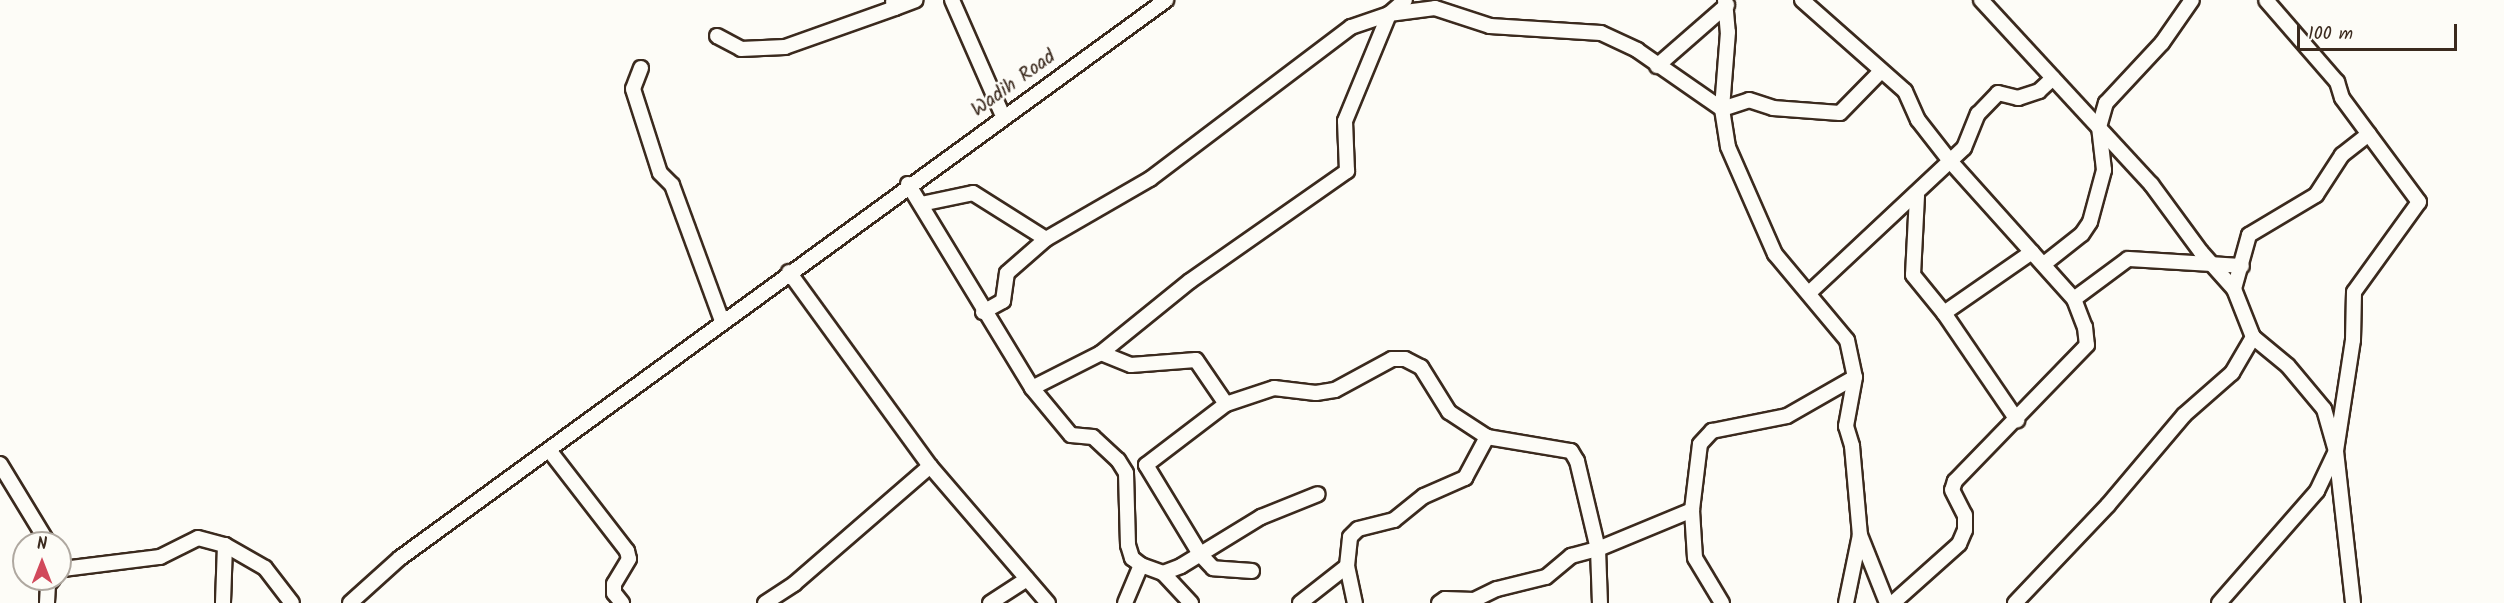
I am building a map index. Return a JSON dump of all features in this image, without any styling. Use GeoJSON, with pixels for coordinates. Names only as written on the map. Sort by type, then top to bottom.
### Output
{"type":"FeatureCollection","features":[{"type":"Feature","properties":{"kind":"street"},"geometry":{"type":"LineString","coordinates":[[717,36],[741,49],[785,47],[894,4],[916,0]]}},
{"type":"Feature","properties":{"kind":"street"},"geometry":{"type":"LineString","coordinates":[[952,0],[1003,116]]}},
{"type":"Feature","properties":{"kind":"street","name":"Wadih Road"},"geometry":{"type":"LineString","coordinates":[[350,603],[400,558],[908,184],[1166,0]]}},
{"type":"Feature","properties":{"kind":"street"},"geometry":{"type":"LineString","coordinates":[[1032,388],[1101,353],[1190,281],[1347,171],[1345,121],[1389,14],[1405,0]]}},
{"type":"Feature","properties":{"kind":"street"},"geometry":{"type":"LineString","coordinates":[[1802,0],[1828,27],[1880,65],[1881,71],[1905,91],[1918,120],[1950,161],[2074,299],[2085,327],[2087,345],[2017,420],[1955,481],[1952,490],[1965,522],[1959,544],[1893,603]]}},
{"type":"Feature","properties":{"kind":"street"},"geometry":{"type":"LineString","coordinates":[[1981,0],[2151,184],[2234,289],[2253,337],[2288,366],[2324,409],[2336,451],[2353,603]]}},
{"type":"Feature","properties":{"kind":"street"},"geometry":{"type":"LineString","coordinates":[[2044,264],[2082,234],[2090,222],[2104,170],[2099,126],[2106,103],[2162,43],[2192,0]]}},
{"type":"Feature","properties":{"kind":"street"},"geometry":{"type":"LineString","coordinates":[[2219,603],[2317,491],[2336,451],[2353,340],[2354,292],[2419,202],[2342,98],[2337,82],[2266,0]]}},
{"type":"Feature","properties":{"kind":"street"},"geometry":{"type":"LineString","coordinates":[[1657,66],[1726,3]]}},
{"type":"Feature","properties":{"kind":"street"},"geometry":{"type":"LineString","coordinates":[[1726,3],[1722,110],[1728,147],[1775,254],[1847,340],[1855,377],[1846,426],[1852,446],[1860,535],[1887,603]]}},
{"type":"Feature","properties":{"kind":"street"},"geometry":{"type":"LineString","coordinates":[[983,312],[1003,302],[1007,273],[1046,238],[1150,179],[1351,27],[1389,14],[1435,8],[1490,26],[1601,33],[1637,50],[1722,110]]}},
{"type":"Feature","properties":{"kind":"street"},"geometry":{"type":"LineString","coordinates":[[641,68],[633,89],[660,173],[672,185],[722,321]]}},
{"type":"Feature","properties":{"kind":"street"},"geometry":{"type":"LineString","coordinates":[[1722,110],[1749,100],[1773,108],[1840,113],[1881,71]]}},
{"type":"Feature","properties":{"kind":"street"},"geometry":{"type":"LineString","coordinates":[[1809,293],[1917,196],[1964,148],[1978,114],[1998,93],[2018,98],[2039,90],[2053,78]]}},
{"type":"Feature","properties":{"kind":"street"},"geometry":{"type":"LineString","coordinates":[[2234,289],[2249,235],[2316,195],[2342,155],[2369,134]]}},
{"type":"Feature","properties":{"kind":"street"},"geometry":{"type":"LineString","coordinates":[[908,184],[983,312],[1032,388],[1071,435],[1094,436],[1118,460],[1126,473],[1128,545],[1132,558],[1141,565],[1162,573],[1191,603]]}},
{"type":"Feature","properties":{"kind":"street"},"geometry":{"type":"LineString","coordinates":[[921,204],[973,193],[1046,238]]}},
{"type":"Feature","properties":{"kind":"street"},"geometry":{"type":"LineString","coordinates":[[1917,196],[1912,275],[1944,313],[2017,420]]}},
{"type":"Feature","properties":{"kind":"street"},"geometry":{"type":"LineString","coordinates":[[1944,313],[2032,252]]}},
{"type":"Feature","properties":{"kind":"street"},"geometry":{"type":"LineString","coordinates":[[2074,299],[2128,260],[2242,266]]}},
{"type":"Feature","properties":{"kind":"street"},"geometry":{"type":"LineString","coordinates":[[789,272],[930,466],[1048,603]]}},
{"type":"Feature","properties":{"kind":"street"},"geometry":{"type":"LineString","coordinates":[[2015,603],[2108,505],[2184,415],[2232,373],[2253,337]]}},
{"type":"Feature","properties":{"kind":"street"},"geometry":{"type":"LineString","coordinates":[[1101,353],[1131,365],[1196,360],[1226,404]]}},
{"type":"Feature","properties":{"kind":"street"},"geometry":{"type":"LineString","coordinates":[[1126,473],[1146,465],[1226,404],[1274,388],[1316,393],[1335,390],[1392,359],[1405,359],[1421,367],[1449,412],[1487,437],[1571,451],[1577,461],[1598,549],[1600,603]]}},
{"type":"Feature","properties":{"kind":"street"},"geometry":{"type":"LineString","coordinates":[[1722,603],[1695,558],[1692,510],[1701,444],[1712,431],[1787,416],[1855,377]]}},
{"type":"Feature","properties":{"kind":"street"},"geometry":{"type":"LineString","coordinates":[[1355,603],[1347,566],[1350,537],[1358,529],[1394,520],[1424,496],[1465,478],[1487,437]]}},
{"type":"Feature","properties":{"kind":"street"},"geometry":{"type":"LineString","coordinates":[[549,450],[627,551],[629,559],[614,584],[614,593],[622,603]]}},
{"type":"Feature","properties":{"kind":"street"},"geometry":{"type":"LineString","coordinates":[[0,464],[41,531]]}},
{"type":"Feature","properties":{"kind":"street"},"geometry":{"type":"LineString","coordinates":[[1146,465],[1200,554],[1213,568],[1252,571]]}},
{"type":"Feature","properties":{"kind":"street"},"geometry":{"type":"LineString","coordinates":[[765,603],[794,584],[930,466]]}},
{"type":"Feature","properties":{"kind":"street"},"geometry":{"type":"LineString","coordinates":[[1162,573],[1200,554],[1261,517],[1318,494]]}},
{"type":"Feature","properties":{"kind":"street"},"geometry":{"type":"LineString","coordinates":[[1439,603],[1445,599],[1474,600],[1497,589],[1537,580],[1571,556],[1598,549],[1692,510]]}},
{"type":"Feature","properties":{"kind":"street"},"geometry":{"type":"LineString","coordinates":[[1846,603],[1860,535]]}},
{"type":"Feature","properties":{"kind":"street"},"geometry":{"type":"LineString","coordinates":[[72,569],[160,557],[198,538],[225,545],[265,568],[292,603]]}},
{"type":"Feature","properties":{"kind":"street"},"geometry":{"type":"LineString","coordinates":[[223,603],[225,545]]}},
{"type":"Feature","properties":{"kind":"street"},"geometry":{"type":"LineString","coordinates":[[1125,603],[1141,565]]}},
{"type":"Feature","properties":{"kind":"street"},"geometry":{"type":"LineString","coordinates":[[1300,603],[1347,566]]}},
{"type":"Feature","properties":{"kind":"street"},"geometry":{"type":"LineString","coordinates":[[990,603],[1027,579]]}}]}
